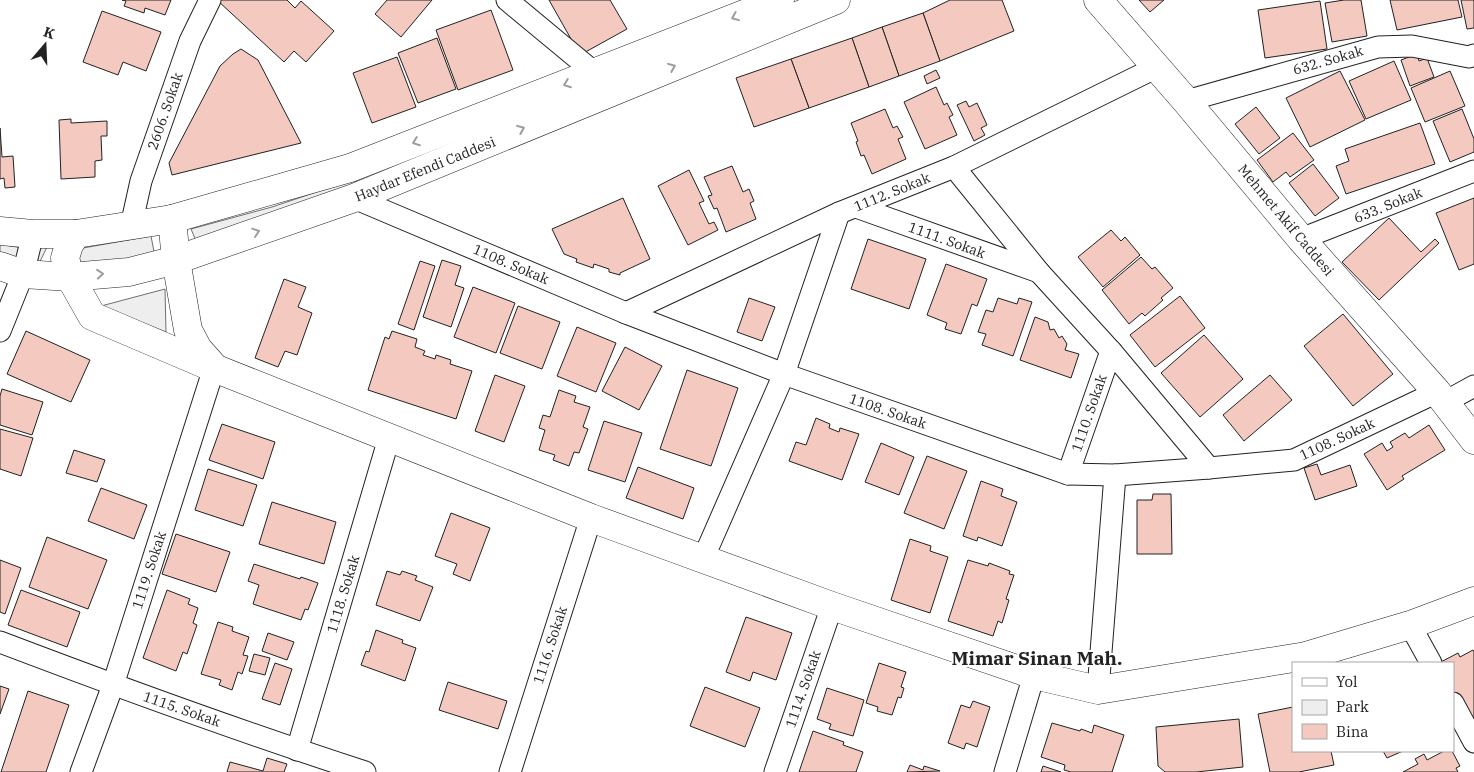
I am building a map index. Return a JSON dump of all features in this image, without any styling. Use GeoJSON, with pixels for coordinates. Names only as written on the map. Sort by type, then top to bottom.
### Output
{"type":"FeatureCollection","features":[{"type":"Feature","properties":{"kind":"street","name":"2606. Sokak"},"geometry":{"type":"LineString","coordinates":[[131,226],[147,162],[190,41],[210,0]]}},
{"type":"Feature","properties":{"kind":"street"},"geometry":{"type":"LineString","coordinates":[[507,0],[594,73]]}},
{"type":"Feature","properties":{"kind":"street","name":"Haydar Efendi Caddesi"},"geometry":{"type":"LineString","coordinates":[[0,231],[32,234],[76,234],[172,219],[350,168],[780,0]]}},
{"type":"Feature","properties":{"kind":"street","name":"Haydar Efendi Caddesi"},"geometry":{"type":"LineString","coordinates":[[11,270],[70,277],[129,272],[176,260],[354,198],[836,0]]}},
{"type":"Feature","properties":{"kind":"street","name":"Mehmet Akif Caddesi"},"geometry":{"type":"LineString","coordinates":[[1098,0],[1186,101],[1301,239],[1441,397],[1474,440]]}},
{"type":"Feature","properties":{"kind":"street","name":"632. Sokak"},"geometry":{"type":"LineString","coordinates":[[1186,101],[1378,46],[1412,46],[1472,61]]}},
{"type":"Feature","properties":{"kind":"street","name":"1112. Sokak"},"geometry":{"type":"LineString","coordinates":[[626,313],[848,210],[954,167],[1157,67]]}},
{"type":"Feature","properties":{"kind":"street"},"geometry":{"type":"LineString","coordinates":[[954,167],[1039,272],[1111,351],[1209,468]]}},
{"type":"Feature","properties":{"kind":"street","name":"633. Sokak"},"geometry":{"type":"LineString","coordinates":[[1301,239],[1474,171]]}},
{"type":"Feature","properties":{"kind":"street","name":"1108. Sokak"},"geometry":{"type":"LineString","coordinates":[[354,198],[626,313],[784,374],[1068,474],[1114,475],[1294,460],[1441,397],[1474,386]]}},
{"type":"Feature","properties":{"kind":"street"},"geometry":{"type":"LineString","coordinates":[[703,559],[784,374],[848,210]]}},
{"type":"Feature","properties":{"kind":"street","name":"1111. Sokak"},"geometry":{"type":"LineString","coordinates":[[848,210],[1039,272]]}},
{"type":"Feature","properties":{"kind":"street"},"geometry":{"type":"LineString","coordinates":[[172,219],[176,260],[188,330],[198,349],[214,368]]}},
{"type":"Feature","properties":{"kind":"street"},"geometry":{"type":"LineString","coordinates":[[0,331],[11,270],[32,234]]}},
{"type":"Feature","properties":{"kind":"street"},"geometry":{"type":"LineString","coordinates":[[76,234],[65,258],[70,277],[92,316],[214,368],[591,518],[832,606],[1034,675],[1098,690],[1306,656],[1410,625],[1474,601]]}},
{"type":"Feature","properties":{"kind":"street","name":"1110. Sokak"},"geometry":{"type":"LineString","coordinates":[[1068,474],[1111,351]]}},
{"type":"Feature","properties":{"kind":"street","name":"1119. Sokak"},"geometry":{"type":"LineString","coordinates":[[81,772],[113,685],[214,368]]}},
{"type":"Feature","properties":{"kind":"street","name":"1118. Sokak"},"geometry":{"type":"LineString","coordinates":[[297,750],[389,438]]}},
{"type":"Feature","properties":{"kind":"street"},"geometry":{"type":"LineString","coordinates":[[1098,690],[1114,475]]}},
{"type":"Feature","properties":{"kind":"street","name":"1116. Sokak"},"geometry":{"type":"LineString","coordinates":[[510,772],[591,518]]}},
{"type":"Feature","properties":{"kind":"street","name":"1114. Sokak"},"geometry":{"type":"LineString","coordinates":[[774,772],[832,606]]}},
{"type":"Feature","properties":{"kind":"street"},"geometry":{"type":"LineString","coordinates":[[1410,625],[1430,662]]}},
{"type":"Feature","properties":{"kind":"street","name":"1115. Sokak"},"geometry":{"type":"LineString","coordinates":[[0,642],[113,685],[360,771]]}},
{"type":"Feature","properties":{"kind":"street"},"geometry":{"type":"LineString","coordinates":[[1005,772],[1034,675]]}},
{"type":"Feature","properties":{"kind":"street"},"geometry":{"type":"LineString","coordinates":[[1454,705],[1474,742]]}},
{"type":"Feature","properties":{"kind":"green space"},"geometry":{"type":"Polygon","coordinates":[[[355,179],[359,187],[200,250],[191,229],[272,207],[355,179]]]}},
{"type":"Feature","properties":{"kind":"green space"},"geometry":{"type":"Polygon","coordinates":[[[151,236],[156,262],[76,277],[77,256],[83,248],[151,236]]]}},
{"type":"Feature","properties":{"kind":"green space"},"geometry":{"type":"Polygon","coordinates":[[[0,244],[22,248],[47,247],[31,280],[0,269],[0,244]]]}},
{"type":"Feature","properties":{"kind":"green space"},"geometry":{"type":"Polygon","coordinates":[[[165,289],[166,332],[101,306],[165,289]]]}},
{"type":"Feature","properties":{"kind":"building"},"geometry":{"type":"Polygon","coordinates":[[[122,0],[171,0],[165,15],[145,8],[144,13],[124,6],[126,1],[122,0]]]}},
{"type":"Feature","properties":{"kind":"building"},"geometry":{"type":"Polygon","coordinates":[[[217,0],[287,0],[295,8],[301,1],[334,31],[306,62],[294,51],[284,62],[217,0]]]}},
{"type":"Feature","properties":{"kind":"building"},"geometry":{"type":"Polygon","coordinates":[[[387,0],[432,0],[401,37],[375,14],[387,0]]]}},
{"type":"Feature","properties":{"kind":"building"},"geometry":{"type":"Polygon","coordinates":[[[549,0],[610,0],[627,29],[580,55],[549,0]]]}},
{"type":"Feature","properties":{"kind":"building"},"geometry":{"type":"Polygon","coordinates":[[[950,0],[1002,0],[1014,31],[940,61],[923,13],[950,0]]]}},
{"type":"Feature","properties":{"kind":"building"},"geometry":{"type":"Polygon","coordinates":[[[1139,0],[1164,0],[1150,12],[1139,0]]]}},
{"type":"Feature","properties":{"kind":"building"},"geometry":{"type":"Polygon","coordinates":[[[1361,0],[1367,36],[1332,42],[1325,3],[1361,0]]]}},
{"type":"Feature","properties":{"kind":"building"},"geometry":{"type":"Polygon","coordinates":[[[1390,0],[1458,0],[1462,17],[1397,30],[1390,0]]]}},
{"type":"Feature","properties":{"kind":"building"},"geometry":{"type":"Polygon","coordinates":[[[1461,0],[1474,0],[1474,28],[1467,29],[1461,0]]]}},
{"type":"Feature","properties":{"kind":"building"},"geometry":{"type":"Polygon","coordinates":[[[1320,1],[1327,49],[1265,58],[1258,10],[1320,1]]]}},
{"type":"Feature","properties":{"kind":"building"},"geometry":{"type":"Polygon","coordinates":[[[491,10],[513,70],[458,90],[436,30],[491,10]]]}},
{"type":"Feature","properties":{"kind":"building"},"geometry":{"type":"Polygon","coordinates":[[[102,11],[161,32],[146,71],[123,62],[118,75],[83,62],[102,11]]]}},
{"type":"Feature","properties":{"kind":"building"},"geometry":{"type":"Polygon","coordinates":[[[923,13],[940,61],[899,76],[882,27],[923,13]]]}},
{"type":"Feature","properties":{"kind":"building"},"geometry":{"type":"Polygon","coordinates":[[[882,27],[899,76],[869,87],[852,38],[882,27]]]}},
{"type":"Feature","properties":{"kind":"building"},"geometry":{"type":"Polygon","coordinates":[[[437,38],[456,89],[418,103],[398,53],[437,38]]]}},
{"type":"Feature","properties":{"kind":"building"},"geometry":{"type":"Polygon","coordinates":[[[852,38],[869,87],[809,108],[791,59],[852,38]]]}},
{"type":"Feature","properties":{"kind":"building"},"geometry":{"type":"Polygon","coordinates":[[[241,49],[258,60],[301,143],[172,175],[169,163],[220,66],[241,49]]]}},
{"type":"Feature","properties":{"kind":"building"},"geometry":{"type":"Polygon","coordinates":[[[1417,54],[1419,61],[1427,58],[1434,77],[1410,86],[1401,60],[1417,54]]]}},
{"type":"Feature","properties":{"kind":"building"},"geometry":{"type":"Polygon","coordinates":[[[397,57],[416,107],[372,123],[353,73],[397,57]]]}},
{"type":"Feature","properties":{"kind":"building"},"geometry":{"type":"Polygon","coordinates":[[[791,59],[809,108],[754,127],[736,78],[791,59]]]}},
{"type":"Feature","properties":{"kind":"building"},"geometry":{"type":"Polygon","coordinates":[[[1394,61],[1411,100],[1366,119],[1349,81],[1394,61]]]}},
{"type":"Feature","properties":{"kind":"building"},"geometry":{"type":"Polygon","coordinates":[[[936,70],[940,78],[927,84],[924,76],[936,70]]]}},
{"type":"Feature","properties":{"kind":"building"},"geometry":{"type":"Polygon","coordinates":[[[1340,71],[1365,120],[1310,147],[1286,98],[1340,71]]]}},
{"type":"Feature","properties":{"kind":"building"},"geometry":{"type":"Polygon","coordinates":[[[1450,71],[1465,106],[1425,122],[1411,88],[1450,71]]]}},
{"type":"Feature","properties":{"kind":"building"},"geometry":{"type":"Polygon","coordinates":[[[936,87],[944,105],[947,103],[953,115],[949,117],[957,135],[925,149],[904,102],[936,87]]]}},
{"type":"Feature","properties":{"kind":"building"},"geometry":{"type":"Polygon","coordinates":[[[966,101],[969,107],[977,103],[987,125],[981,128],[985,135],[974,141],[957,105],[966,101]]]}},
{"type":"Feature","properties":{"kind":"building"},"geometry":{"type":"Polygon","coordinates":[[[1256,107],[1280,138],[1259,154],[1235,124],[1256,107]]]}},
{"type":"Feature","properties":{"kind":"building"},"geometry":{"type":"Polygon","coordinates":[[[885,109],[893,128],[897,126],[903,137],[898,139],[906,159],[872,174],[864,155],[861,156],[851,123],[885,109]]]}},
{"type":"Feature","properties":{"kind":"building"},"geometry":{"type":"Polygon","coordinates":[[[1462,109],[1474,139],[1474,152],[1450,162],[1433,121],[1462,109]]]}},
{"type":"Feature","properties":{"kind":"building"},"geometry":{"type":"Polygon","coordinates":[[[71,119],[71,123],[107,121],[107,136],[101,136],[102,160],[95,161],[95,177],[61,179],[59,120],[71,119]]]}},
{"type":"Feature","properties":{"kind":"building"},"geometry":{"type":"Polygon","coordinates":[[[1420,123],[1435,164],[1346,194],[1336,166],[1349,161],[1345,149],[1420,123]]]}},
{"type":"Feature","properties":{"kind":"building"},"geometry":{"type":"Polygon","coordinates":[[[0,128],[2,157],[13,156],[15,187],[5,188],[4,178],[0,179],[0,128]]]}},
{"type":"Feature","properties":{"kind":"building"},"geometry":{"type":"Polygon","coordinates":[[[1293,133],[1314,160],[1290,177],[1286,172],[1273,182],[1257,160],[1293,133]]]}},
{"type":"Feature","properties":{"kind":"building"},"geometry":{"type":"Polygon","coordinates":[[[1313,164],[1339,198],[1315,216],[1289,183],[1313,164]]]}},
{"type":"Feature","properties":{"kind":"building"},"geometry":{"type":"Polygon","coordinates":[[[732,166],[743,192],[749,189],[754,201],[750,203],[756,219],[726,232],[717,208],[714,209],[708,196],[712,195],[704,177],[732,166]]]}},
{"type":"Feature","properties":{"kind":"building"},"geometry":{"type":"Polygon","coordinates":[[[689,170],[704,201],[699,203],[709,224],[714,222],[718,230],[688,245],[658,186],[689,170]]]}},
{"type":"Feature","properties":{"kind":"building"},"geometry":{"type":"Polygon","coordinates":[[[623,198],[650,259],[620,273],[620,275],[609,272],[609,269],[594,264],[593,268],[576,262],[577,259],[564,254],[552,229],[623,198]]]}},
{"type":"Feature","properties":{"kind":"building"},"geometry":{"type":"Polygon","coordinates":[[[1474,198],[1474,264],[1459,270],[1436,213],[1474,198]]]}},
{"type":"Feature","properties":{"kind":"building"},"geometry":{"type":"Polygon","coordinates":[[[1389,218],[1421,252],[1435,239],[1439,243],[1379,300],[1342,262],[1389,218]]]}},
{"type":"Feature","properties":{"kind":"building"},"geometry":{"type":"Polygon","coordinates":[[[1111,230],[1121,241],[1125,237],[1140,255],[1103,287],[1078,257],[1111,230]]]}},
{"type":"Feature","properties":{"kind":"building"},"geometry":{"type":"Polygon","coordinates":[[[868,239],[926,259],[909,309],[851,289],[868,239]]]}},
{"type":"Feature","properties":{"kind":"building"},"geometry":{"type":"Polygon","coordinates":[[[1141,257],[1152,269],[1155,267],[1173,288],[1145,316],[1142,313],[1129,324],[1102,290],[1141,257]]]}},
{"type":"Feature","properties":{"kind":"building"},"geometry":{"type":"Polygon","coordinates":[[[442,260],[461,266],[455,285],[464,288],[451,327],[423,317],[442,260]]]}},
{"type":"Feature","properties":{"kind":"building"},"geometry":{"type":"Polygon","coordinates":[[[420,261],[435,266],[414,330],[398,324],[420,261]]]}},
{"type":"Feature","properties":{"kind":"building"},"geometry":{"type":"Polygon","coordinates":[[[946,264],[987,279],[977,306],[972,304],[961,334],[945,329],[947,323],[927,315],[946,264]]]}},
{"type":"Feature","properties":{"kind":"building"},"geometry":{"type":"Polygon","coordinates":[[[284,279],[306,287],[298,307],[312,313],[297,355],[285,351],[278,367],[255,358],[284,279]]]}},
{"type":"Feature","properties":{"kind":"building"},"geometry":{"type":"Polygon","coordinates":[[[473,287],[515,303],[496,353],[454,337],[473,287]]]}},
{"type":"Feature","properties":{"kind":"building"},"geometry":{"type":"Polygon","coordinates":[[[1180,296],[1205,328],[1155,367],[1130,335],[1180,296]]]}},
{"type":"Feature","properties":{"kind":"building"},"geometry":{"type":"Polygon","coordinates":[[[749,298],[775,307],[762,341],[737,332],[749,298]]]}},
{"type":"Feature","properties":{"kind":"building"},"geometry":{"type":"Polygon","coordinates":[[[998,298],[1017,304],[1019,298],[1032,302],[1013,356],[982,345],[986,334],[978,332],[986,310],[993,312],[998,298]]]}},
{"type":"Feature","properties":{"kind":"building"},"geometry":{"type":"Polygon","coordinates":[[[518,306],[560,322],[542,369],[500,353],[518,306]]]}},
{"type":"Feature","properties":{"kind":"building"},"geometry":{"type":"Polygon","coordinates":[[[1343,314],[1393,374],[1353,406],[1304,346],[1343,314]]]}},
{"type":"Feature","properties":{"kind":"building"},"geometry":{"type":"Polygon","coordinates":[[[1035,317],[1048,322],[1050,330],[1054,329],[1059,338],[1062,336],[1067,344],[1065,350],[1079,354],[1071,378],[1020,360],[1035,317]]]}},
{"type":"Feature","properties":{"kind":"building"},"geometry":{"type":"Polygon","coordinates":[[[577,327],[616,343],[596,392],[557,376],[577,327]]]}},
{"type":"Feature","properties":{"kind":"building"},"geometry":{"type":"Polygon","coordinates":[[[26,331],[90,360],[71,402],[7,374],[26,331]]]}},
{"type":"Feature","properties":{"kind":"building"},"geometry":{"type":"Polygon","coordinates":[[[392,331],[417,339],[415,347],[425,351],[423,355],[435,359],[436,355],[451,360],[450,364],[472,371],[456,419],[368,390],[385,337],[389,339],[392,331]]]}},
{"type":"Feature","properties":{"kind":"building"},"geometry":{"type":"Polygon","coordinates":[[[1204,335],[1243,379],[1200,417],[1161,373],[1204,335]]]}},
{"type":"Feature","properties":{"kind":"building"},"geometry":{"type":"Polygon","coordinates":[[[625,347],[662,366],[639,410],[602,391],[625,347]]]}},
{"type":"Feature","properties":{"kind":"building"},"geometry":{"type":"Polygon","coordinates":[[[687,370],[738,388],[711,466],[660,449],[687,370]]]}},
{"type":"Feature","properties":{"kind":"building"},"geometry":{"type":"Polygon","coordinates":[[[495,375],[525,386],[504,442],[475,431],[495,375]]]}},
{"type":"Feature","properties":{"kind":"building"},"geometry":{"type":"Polygon","coordinates":[[[1270,375],[1292,400],[1244,441],[1223,415],[1270,375]]]}},
{"type":"Feature","properties":{"kind":"building"},"geometry":{"type":"Polygon","coordinates":[[[2,389],[43,402],[32,435],[0,425],[0,396],[2,389]]]}},
{"type":"Feature","properties":{"kind":"building"},"geometry":{"type":"Polygon","coordinates":[[[559,390],[576,396],[574,402],[590,407],[583,427],[588,429],[579,453],[574,452],[569,466],[553,460],[555,455],[539,450],[545,430],[539,428],[543,415],[550,417],[559,390]]]}},
{"type":"Feature","properties":{"kind":"building"},"geometry":{"type":"Polygon","coordinates":[[[816,418],[830,424],[829,428],[839,432],[840,428],[859,434],[842,480],[789,461],[796,442],[806,445],[816,418]]]}},
{"type":"Feature","properties":{"kind":"building"},"geometry":{"type":"Polygon","coordinates":[[[604,421],[642,433],[625,482],[588,470],[604,421]]]}},
{"type":"Feature","properties":{"kind":"building"},"geometry":{"type":"Polygon","coordinates":[[[222,424],[275,442],[263,479],[209,460],[222,424]]]}},
{"type":"Feature","properties":{"kind":"building"},"geometry":{"type":"Polygon","coordinates":[[[1429,425],[1445,450],[1402,476],[1404,479],[1387,490],[1364,454],[1382,443],[1387,451],[1393,447],[1390,442],[1405,433],[1409,438],[1429,425]]]}},
{"type":"Feature","properties":{"kind":"building"},"geometry":{"type":"Polygon","coordinates":[[[0,429],[33,438],[21,476],[0,469],[0,429]]]}},
{"type":"Feature","properties":{"kind":"building"},"geometry":{"type":"Polygon","coordinates":[[[881,443],[914,457],[899,495],[865,482],[881,443]]]}},
{"type":"Feature","properties":{"kind":"building"},"geometry":{"type":"Polygon","coordinates":[[[74,450],[105,460],[97,482],[66,473],[74,450]]]}},
{"type":"Feature","properties":{"kind":"building"},"geometry":{"type":"Polygon","coordinates":[[[927,456],[967,471],[944,529],[904,513],[927,456]]]}},
{"type":"Feature","properties":{"kind":"building"},"geometry":{"type":"Polygon","coordinates":[[[1317,464],[1321,475],[1350,465],[1357,486],[1315,500],[1304,468],[1317,464]]]}},
{"type":"Feature","properties":{"kind":"building"},"geometry":{"type":"Polygon","coordinates":[[[638,467],[694,488],[683,519],[626,498],[638,467]]]}},
{"type":"Feature","properties":{"kind":"building"},"geometry":{"type":"Polygon","coordinates":[[[208,469],[257,485],[243,526],[195,510],[208,469]]]}},
{"type":"Feature","properties":{"kind":"building"},"geometry":{"type":"Polygon","coordinates":[[[981,481],[1003,489],[1001,496],[1017,502],[1002,546],[978,537],[977,541],[963,536],[981,481]]]}},
{"type":"Feature","properties":{"kind":"building"},"geometry":{"type":"Polygon","coordinates":[[[101,488],[147,505],[134,539],[88,521],[101,488]]]}},
{"type":"Feature","properties":{"kind":"building"},"geometry":{"type":"Polygon","coordinates":[[[1153,494],[1171,494],[1172,554],[1137,554],[1137,500],[1152,500],[1153,494]]]}},
{"type":"Feature","properties":{"kind":"building"},"geometry":{"type":"Polygon","coordinates":[[[272,502],[336,522],[324,564],[259,544],[272,502]]]}},
{"type":"Feature","properties":{"kind":"building"},"geometry":{"type":"Polygon","coordinates":[[[451,513],[490,528],[470,581],[453,574],[457,564],[435,556],[451,513]]]}},
{"type":"Feature","properties":{"kind":"building"},"geometry":{"type":"Polygon","coordinates":[[[176,534],[230,552],[216,592],[162,574],[176,534]]]}},
{"type":"Feature","properties":{"kind":"building"},"geometry":{"type":"Polygon","coordinates":[[[47,537],[107,560],[88,609],[29,587],[47,537]]]}},
{"type":"Feature","properties":{"kind":"building"},"geometry":{"type":"Polygon","coordinates":[[[910,539],[931,546],[930,551],[948,557],[930,613],[891,600],[910,539]]]}},
{"type":"Feature","properties":{"kind":"building"},"geometry":{"type":"Polygon","coordinates":[[[0,560],[21,568],[5,614],[0,612],[0,560]]]}},
{"type":"Feature","properties":{"kind":"building"},"geometry":{"type":"Polygon","coordinates":[[[968,560],[988,566],[989,563],[1010,571],[1009,574],[1014,575],[1006,599],[1009,600],[1002,623],[998,621],[993,636],[948,621],[968,560]]]}},
{"type":"Feature","properties":{"kind":"building"},"geometry":{"type":"Polygon","coordinates":[[[254,564],[318,583],[308,610],[305,609],[301,620],[253,604],[259,585],[248,581],[254,564]]]}},
{"type":"Feature","properties":{"kind":"building"},"geometry":{"type":"Polygon","coordinates":[[[387,571],[400,575],[402,571],[417,576],[415,580],[433,587],[420,621],[376,605],[387,571]]]}},
{"type":"Feature","properties":{"kind":"building"},"geometry":{"type":"Polygon","coordinates":[[[21,590],[80,612],[67,647],[8,625],[21,590]]]}},
{"type":"Feature","properties":{"kind":"building"},"geometry":{"type":"Polygon","coordinates":[[[167,590],[190,599],[188,604],[198,608],[193,623],[197,625],[187,654],[183,652],[176,671],[143,658],[167,590]]]}},
{"type":"Feature","properties":{"kind":"building"},"geometry":{"type":"Polygon","coordinates":[[[746,617],[792,633],[776,680],[753,672],[750,681],[726,672],[746,617]]]}},
{"type":"Feature","properties":{"kind":"building"},"geometry":{"type":"Polygon","coordinates":[[[218,622],[233,627],[232,631],[249,637],[243,655],[248,656],[242,674],[238,672],[232,690],[219,685],[221,680],[201,674],[218,622]]]}},
{"type":"Feature","properties":{"kind":"building"},"geometry":{"type":"Polygon","coordinates":[[[376,630],[403,640],[402,643],[416,648],[405,681],[361,665],[366,651],[369,652],[376,630]]]}},
{"type":"Feature","properties":{"kind":"building"},"geometry":{"type":"Polygon","coordinates":[[[268,633],[294,642],[287,660],[262,651],[268,633]]]}},
{"type":"Feature","properties":{"kind":"building"},"geometry":{"type":"Polygon","coordinates":[[[1473,650],[1474,652],[1474,722],[1454,698],[1454,662],[1441,662],[1458,653],[1460,657],[1473,650]]]}},
{"type":"Feature","properties":{"kind":"building"},"geometry":{"type":"Polygon","coordinates":[[[254,654],[270,658],[265,675],[249,671],[254,654]]]}},
{"type":"Feature","properties":{"kind":"building"},"geometry":{"type":"Polygon","coordinates":[[[275,663],[292,669],[280,705],[262,699],[275,663]]]}},
{"type":"Feature","properties":{"kind":"building"},"geometry":{"type":"Polygon","coordinates":[[[879,663],[906,672],[901,687],[904,688],[901,698],[898,697],[892,715],[877,711],[878,707],[866,703],[879,663]]]}},
{"type":"Feature","properties":{"kind":"building"},"geometry":{"type":"Polygon","coordinates":[[[448,682],[507,701],[498,729],[439,710],[448,682]]]}},
{"type":"Feature","properties":{"kind":"building"},"geometry":{"type":"Polygon","coordinates":[[[0,686],[9,689],[0,714],[0,686]]]}},
{"type":"Feature","properties":{"kind":"building"},"geometry":{"type":"Polygon","coordinates":[[[705,687],[760,708],[745,747],[690,726],[705,687]]]}},
{"type":"Feature","properties":{"kind":"building"},"geometry":{"type":"Polygon","coordinates":[[[827,688],[864,700],[853,736],[829,729],[831,724],[817,719],[827,688]]]}},
{"type":"Feature","properties":{"kind":"building"},"geometry":{"type":"Polygon","coordinates":[[[28,691],[69,705],[46,772],[1,772],[28,691]]]}},
{"type":"Feature","properties":{"kind":"building"},"geometry":{"type":"Polygon","coordinates":[[[973,701],[990,707],[977,747],[966,743],[964,749],[948,743],[961,705],[970,708],[973,701]]]}},
{"type":"Feature","properties":{"kind":"building"},"geometry":{"type":"Polygon","coordinates":[[[1292,707],[1292,752],[1331,752],[1334,765],[1299,772],[1270,772],[1258,714],[1292,707]]]}},
{"type":"Feature","properties":{"kind":"building"},"geometry":{"type":"Polygon","coordinates":[[[1239,719],[1243,767],[1196,772],[1165,772],[1158,766],[1156,727],[1239,719]]]}},
{"type":"Feature","properties":{"kind":"building"},"geometry":{"type":"Polygon","coordinates":[[[1052,723],[1092,733],[1094,725],[1124,735],[1112,772],[1071,772],[1064,770],[1065,765],[1041,757],[1052,723]]]}},
{"type":"Feature","properties":{"kind":"building"},"geometry":{"type":"Polygon","coordinates":[[[813,731],[844,742],[843,745],[863,752],[856,772],[799,772],[813,731]]]}},
{"type":"Feature","properties":{"kind":"building"},"geometry":{"type":"Polygon","coordinates":[[[1384,752],[1401,752],[1387,758],[1384,752]]]}},
{"type":"Feature","properties":{"kind":"building"},"geometry":{"type":"Polygon","coordinates":[[[1442,752],[1453,752],[1460,766],[1456,768],[1458,772],[1403,772],[1418,764],[1415,759],[1424,754],[1427,760],[1442,752]]]}},
{"type":"Feature","properties":{"kind":"building"},"geometry":{"type":"Polygon","coordinates":[[[267,758],[287,764],[284,772],[227,772],[230,762],[263,771],[267,758]]]}},
{"type":"Feature","properties":{"kind":"building"},"geometry":{"type":"Polygon","coordinates":[[[910,765],[923,770],[924,766],[940,771],[907,772],[910,765]]]}},
{"type":"Feature","properties":{"kind":"building"},"geometry":{"type":"Polygon","coordinates":[[[1043,766],[1061,772],[1041,772],[1043,766]]]}},
{"type":"Feature","properties":{"kind":"district","name":"Mimar Sinan Mah."},"geometry":{"type":"Point","coordinates":[1037,658]}}]}
